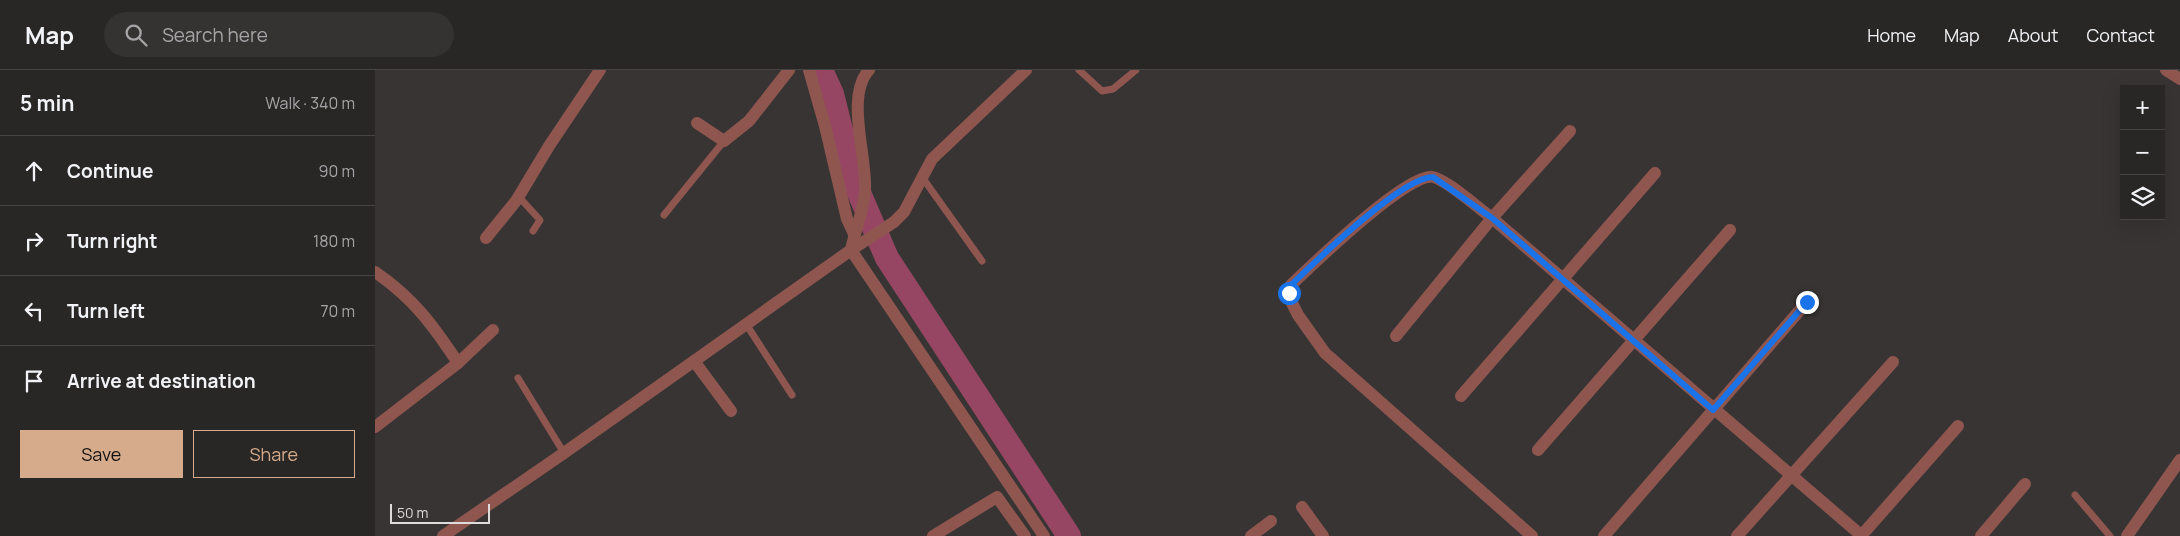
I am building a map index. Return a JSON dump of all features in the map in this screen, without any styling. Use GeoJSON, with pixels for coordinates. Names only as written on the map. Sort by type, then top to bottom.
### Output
{"type":"FeatureCollection","features":[{"type":"Feature","properties":{"kind":"street"},"geometry":{"type":"LineString","coordinates":[[486,238],[519,197],[549,146],[600,70]]}},
{"type":"Feature","properties":{"kind":"street"},"geometry":{"type":"LineString","coordinates":[[697,123],[724,141],[749,121],[789,70]]}},
{"type":"Feature","properties":{"kind":"street"},"geometry":{"type":"LineString","coordinates":[[809,70],[825,126],[847,219],[859,233]]}},
{"type":"Feature","properties":{"kind":"street"},"geometry":{"type":"LineString","coordinates":[[443,536],[564,454],[851,250],[859,233],[865,192],[865,168],[857,107],[858,89],[869,70]]}},
{"type":"Feature","properties":{"kind":"street"},"geometry":{"type":"LineString","coordinates":[[859,233],[883,230],[904,212],[932,160],[1027,70]]}},
{"type":"Feature","properties":{"kind":"street"},"geometry":{"type":"LineString","coordinates":[[2167,70],[2180,79]]}},
{"type":"Feature","properties":{"kind":"street"},"geometry":{"type":"LineString","coordinates":[[1396,336],[1492,218],[1570,131]]}},
{"type":"Feature","properties":{"kind":"street"},"geometry":{"type":"LineString","coordinates":[[1461,396],[1655,173]]}},
{"type":"Feature","properties":{"kind":"street"},"geometry":{"type":"LineString","coordinates":[[1532,536],[1325,354],[1298,316],[1289,293],[1291,285],[1370,212],[1406,186],[1425,177],[1433,177],[1451,188],[1492,218],[1861,536],[1958,426]]}},
{"type":"Feature","properties":{"kind":"street"},"geometry":{"type":"LineString","coordinates":[[1538,450],[1632,339],[1729,230]]}},
{"type":"Feature","properties":{"kind":"street"},"geometry":{"type":"LineString","coordinates":[[851,250],[1044,536]]}},
{"type":"Feature","properties":{"kind":"street"},"geometry":{"type":"LineString","coordinates":[[375,272],[405,294],[425,314],[458,363]]}},
{"type":"Feature","properties":{"kind":"street"},"geometry":{"type":"LineString","coordinates":[[1604,536],[1807,302]]}},
{"type":"Feature","properties":{"kind":"street"},"geometry":{"type":"LineString","coordinates":[[375,427],[458,363],[493,330]]}},
{"type":"Feature","properties":{"kind":"street"},"geometry":{"type":"LineString","coordinates":[[694,361],[731,411]]}},
{"type":"Feature","properties":{"kind":"street"},"geometry":{"type":"LineString","coordinates":[[1737,536],[1893,362]]}},
{"type":"Feature","properties":{"kind":"street"},"geometry":{"type":"LineString","coordinates":[[2127,536],[2180,461]]}},
{"type":"Feature","properties":{"kind":"street"},"geometry":{"type":"LineString","coordinates":[[1981,536],[2025,484]]}},
{"type":"Feature","properties":{"kind":"street"},"geometry":{"type":"LineString","coordinates":[[933,536],[997,497],[1025,536]]}},
{"type":"Feature","properties":{"kind":"street"},"geometry":{"type":"LineString","coordinates":[[1302,507],[1323,536]]}},
{"type":"Feature","properties":{"kind":"street"},"geometry":{"type":"LineString","coordinates":[[1251,536],[1271,521]]}},
{"type":"Feature","properties":{"kind":"lane"},"geometry":{"type":"LineString","coordinates":[[1079,70],[1102,91],[1108,91],[1136,70]]}},
{"type":"Feature","properties":{"kind":"lane"},"geometry":{"type":"LineString","coordinates":[[664,215],[724,141]]}},
{"type":"Feature","properties":{"kind":"lane"},"geometry":{"type":"LineString","coordinates":[[922,178],[982,261]]}},
{"type":"Feature","properties":{"kind":"lane"},"geometry":{"type":"LineString","coordinates":[[519,197],[540,220],[533,231]]}},
{"type":"Feature","properties":{"kind":"lane"},"geometry":{"type":"LineString","coordinates":[[746,324],[793,395]]}},
{"type":"Feature","properties":{"kind":"lane"},"geometry":{"type":"LineString","coordinates":[[519,378],[564,454]]}},
{"type":"Feature","properties":{"kind":"lane"},"geometry":{"type":"LineString","coordinates":[[2075,495],[2110,536]]}},
{"type":"Feature","properties":{"kind":"waterway"},"geometry":{"type":"LineString","coordinates":[[821,70],[832,94],[854,181],[887,258],[1069,536]]}},
{"type":"Feature","properties":{"kind":"route"},"geometry":{"type":"LineString","coordinates":[[1289,293],[1291,285],[1370,212],[1406,186],[1425,177],[1433,177],[1492,218],[1713,410],[1807,302]]}}]}
